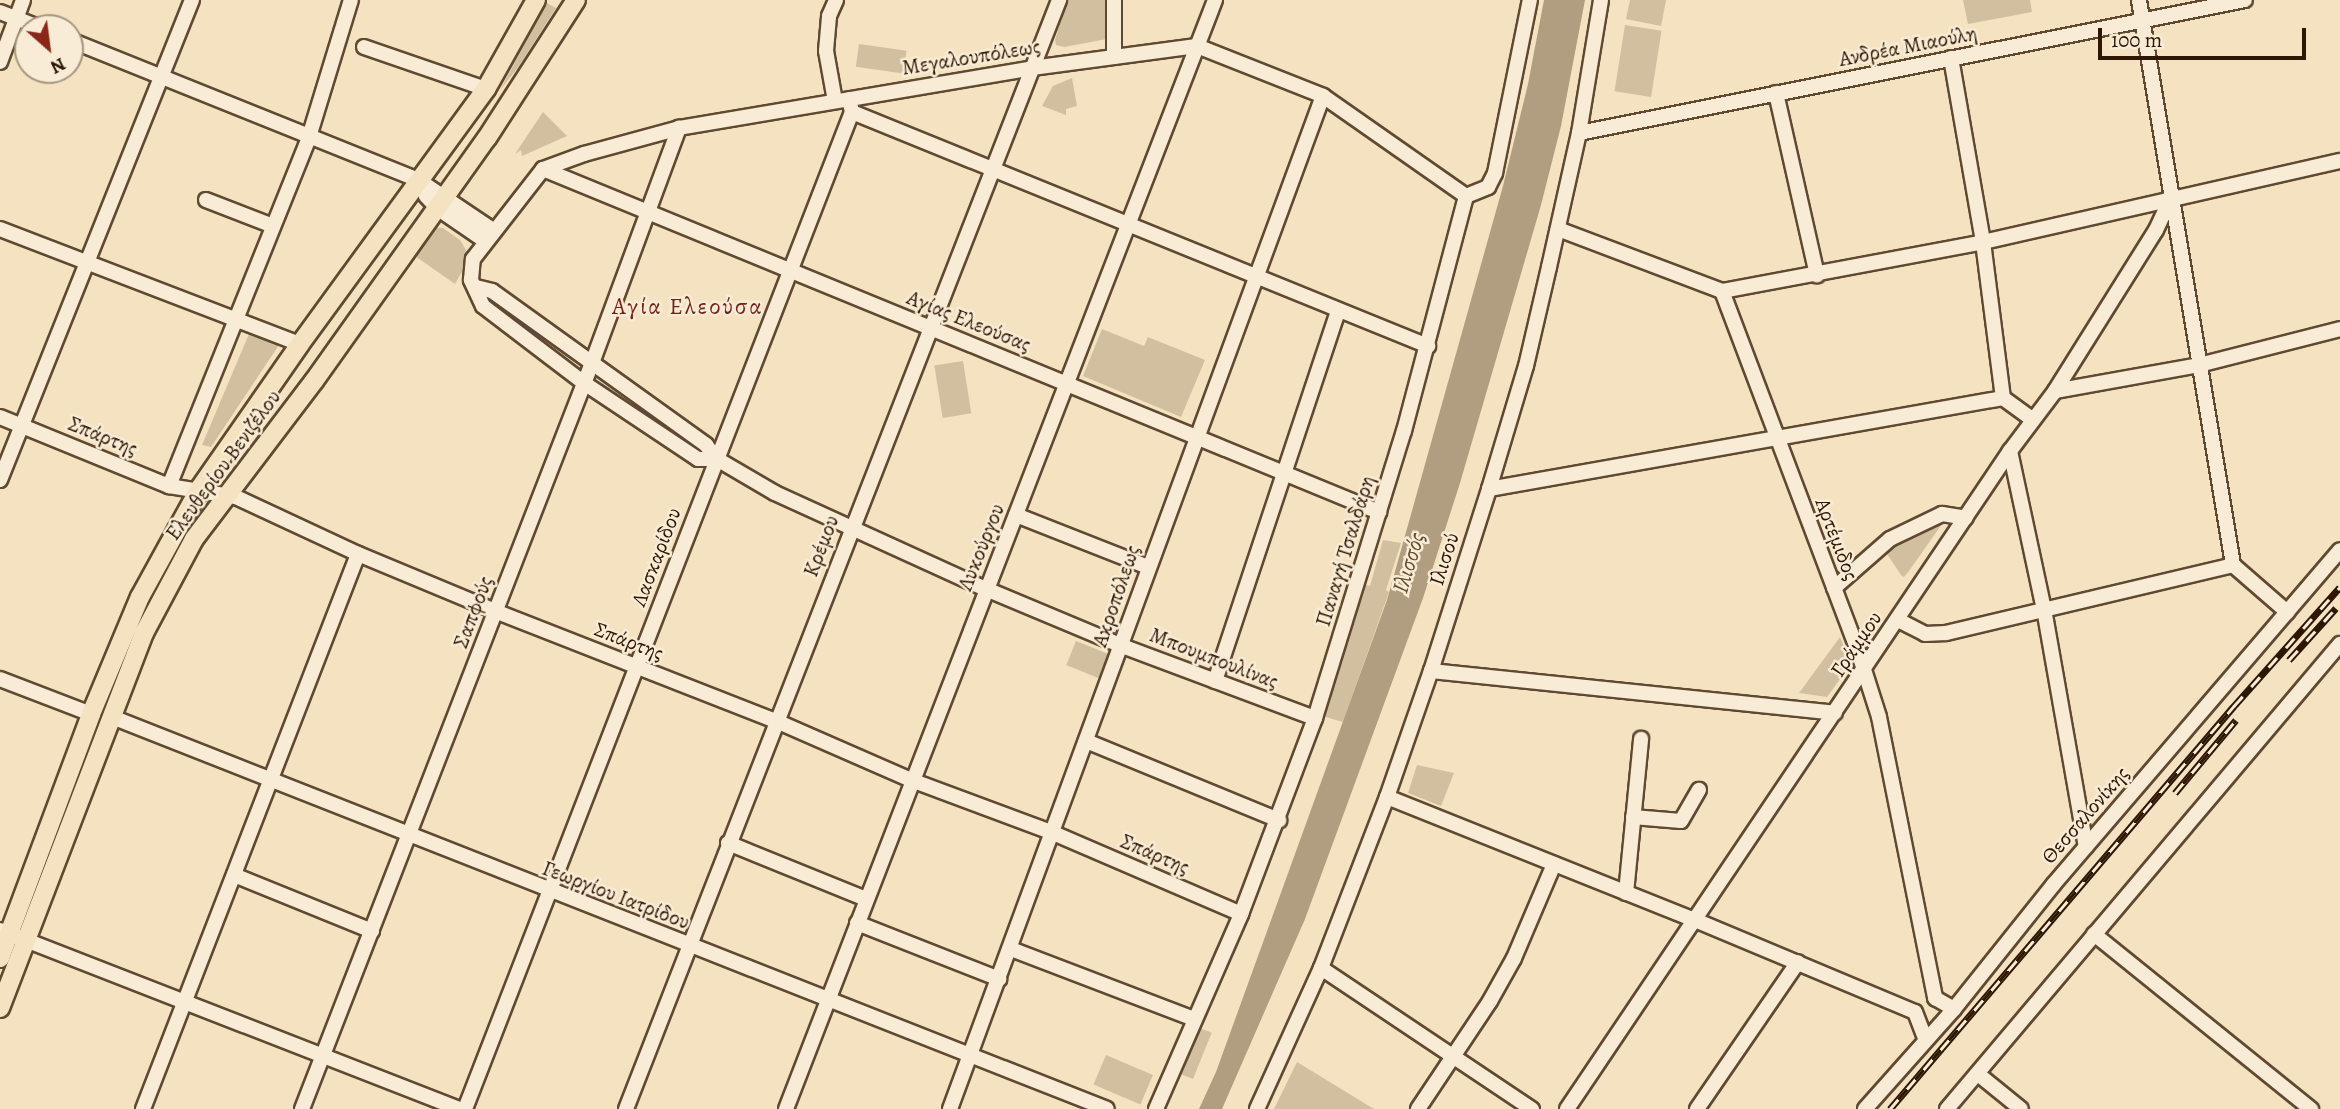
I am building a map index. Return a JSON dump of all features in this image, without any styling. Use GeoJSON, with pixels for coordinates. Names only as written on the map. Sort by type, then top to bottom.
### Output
{"type":"FeatureCollection","features":[{"type":"Feature","properties":{"kind":"main road","name":"Ελευθερίου Βενιζέλου"},"geometry":{"type":"LineString","coordinates":[[0,1009],[6,943],[91,714],[140,597],[200,488],[300,344],[486,89],[536,0]]}},
{"type":"Feature","properties":{"kind":"main road","name":"Ελευθερίου Βενιζέλου"},"geometry":{"type":"LineString","coordinates":[[6,943],[112,717],[149,623],[194,539],[225,494],[314,381],[441,203],[534,70],[576,0]]}},
{"type":"Feature","properties":{"kind":"street"},"geometry":{"type":"LineString","coordinates":[[0,480],[192,0]]}},
{"type":"Feature","properties":{"kind":"street"},"geometry":{"type":"LineString","coordinates":[[169,486],[238,320],[309,136],[351,0]]}},
{"type":"Feature","properties":{"kind":"street"},"geometry":{"type":"LineString","coordinates":[[836,0],[829,16],[826,51],[845,104],[993,171],[1428,346]]}},
{"type":"Feature","properties":{"kind":"street","name":"Κρέμου"},"geometry":{"type":"LineString","coordinates":[[626,1109],[849,529],[1059,0]]}},
{"type":"Feature","properties":{"kind":"street"},"geometry":{"type":"LineString","coordinates":[[1114,0],[1114,57]]}},
{"type":"Feature","properties":{"kind":"street","name":"Λυκούργου"},"geometry":{"type":"LineString","coordinates":[[788,1108],[911,780],[1215,0]]}},
{"type":"Feature","properties":{"kind":"street"},"geometry":{"type":"LineString","coordinates":[[1466,195],[1488,187],[1495,173],[1530,0]]}},
{"type":"Feature","properties":{"kind":"street","name":"Ιλισού"},"geometry":{"type":"LineString","coordinates":[[1257,1109],[1321,968],[1387,797],[1431,671],[1489,488],[1525,366],[1558,229],[1579,133],[1601,0]]}},
{"type":"Feature","properties":{"kind":"street"},"geometry":{"type":"LineString","coordinates":[[2139,0],[2233,565],[2287,612]]}},
{"type":"Feature","properties":{"kind":"street","name":"Ανδρέα Μιαούλη"},"geometry":{"type":"LineString","coordinates":[[1579,133],[2245,0]]}},
{"type":"Feature","properties":{"kind":"street"},"geometry":{"type":"LineString","coordinates":[[0,62],[14,24]]}},
{"type":"Feature","properties":{"kind":"street"},"geometry":{"type":"LineString","coordinates":[[84,46],[420,181],[441,203],[489,236]]}},
{"type":"Feature","properties":{"kind":"street","name":"Μεγαλουπόλεως"},"geometry":{"type":"LineString","coordinates":[[543,169],[584,154],[679,128],[845,104],[1032,68],[1197,46],[1322,96],[1466,195]]}},
{"type":"Feature","properties":{"kind":"street"},"geometry":{"type":"LineString","coordinates":[[364,47],[486,89]]}},
{"type":"Feature","properties":{"kind":"street"},"geometry":{"type":"LineString","coordinates":[[1951,58],[1983,242],[2003,398]]}},
{"type":"Feature","properties":{"kind":"street"},"geometry":{"type":"LineString","coordinates":[[1776,93],[1817,275]]}},
{"type":"Feature","properties":{"kind":"street","name":"Ακροπόλεως"},"geometry":{"type":"LineString","coordinates":[[950,1109],[1011,949],[1051,832],[1122,646],[1147,567],[1322,96]]}},
{"type":"Feature","properties":{"kind":"street","name":"Λασκαρίδου"},"geometry":{"type":"LineString","coordinates":[[465,1109],[790,270],[845,104]]}},
{"type":"Feature","properties":{"kind":"street","name":"Σαπφούς"},"geometry":{"type":"LineString","coordinates":[[302,1109],[592,363],[679,128]]}},
{"type":"Feature","properties":{"kind":"street"},"geometry":{"type":"LineString","coordinates":[[1558,229],[1721,291],[1983,242],[2340,161]]}},
{"type":"Feature","properties":{"kind":"street"},"geometry":{"type":"LineString","coordinates":[[476,287],[470,271],[472,259],[543,169]]}},
{"type":"Feature","properties":{"kind":"street","name":"Αγίας Ελεούσας"},"geometry":{"type":"LineString","coordinates":[[543,169],[1379,512]]}},
{"type":"Feature","properties":{"kind":"street","name":"Παναγή Τσαλδάρη"},"geometry":{"type":"LineString","coordinates":[[1156,1109],[1241,914],[1279,820],[1315,718],[1428,346],[1466,195]]}},
{"type":"Feature","properties":{"kind":"street","name":"Γράμμου"},"geometry":{"type":"LineString","coordinates":[[1567,1109],[2010,451],[2055,391],[2150,240],[2171,198]]}},
{"type":"Feature","properties":{"kind":"street"},"geometry":{"type":"LineString","coordinates":[[206,200],[273,226]]}},
{"type":"Feature","properties":{"kind":"street"},"geometry":{"type":"LineString","coordinates":[[0,229],[300,344]]}},
{"type":"Feature","properties":{"kind":"street","name":"Μπουμπουλίνας"},"geometry":{"type":"LineString","coordinates":[[476,287],[492,291],[706,445],[717,459],[775,493],[849,529],[1122,646],[1315,718]]}},
{"type":"Feature","properties":{"kind":"street","name":"Μπουμπουλίνας"},"geometry":{"type":"LineString","coordinates":[[476,287],[482,306],[584,383],[698,459],[717,459]]}},
{"type":"Feature","properties":{"kind":"street","name":"Αρτέμιδος"},"geometry":{"type":"LineString","coordinates":[[1721,291],[1864,670],[1879,717],[1935,999],[1954,1009]]}},
{"type":"Feature","properties":{"kind":"street"},"geometry":{"type":"LineString","coordinates":[[1215,681],[1338,311]]}},
{"type":"Feature","properties":{"kind":"street"},"geometry":{"type":"LineString","coordinates":[[2055,391],[2199,366],[2340,329]]}},
{"type":"Feature","properties":{"kind":"street"},"geometry":{"type":"LineString","coordinates":[[1489,488],[2003,398],[2033,420]]}},
{"type":"Feature","properties":{"kind":"street","name":"Σπάρτης"},"geometry":{"type":"LineString","coordinates":[[0,417],[169,486],[200,488],[225,494],[358,554],[495,611],[776,722],[911,780],[1051,832],[1241,914]]}},
{"type":"Feature","properties":{"kind":"street"},"geometry":{"type":"LineString","coordinates":[[2010,451],[2044,609],[2086,846]]}},
{"type":"Feature","properties":{"kind":"street"},"geometry":{"type":"LineString","coordinates":[[1834,588],[1889,539],[1942,514],[1966,518]]}},
{"type":"Feature","properties":{"kind":"street"},"geometry":{"type":"LineString","coordinates":[[1016,515],[1147,567]]}},
{"type":"Feature","properties":{"kind":"street","name":"Θεσσαλονίκης"},"geometry":{"type":"LineString","coordinates":[[1865,1109],[1954,1009],[2086,846],[2340,550]]}},
{"type":"Feature","properties":{"kind":"street"},"geometry":{"type":"LineString","coordinates":[[142,1109],[358,554]]}},
{"type":"Feature","properties":{"kind":"street"},"geometry":{"type":"LineString","coordinates":[[1898,620],[1916,631],[1936,634],[2233,565]]}},
{"type":"Feature","properties":{"kind":"street"},"geometry":{"type":"LineString","coordinates":[[1947,1109],[2340,644]]}},
{"type":"Feature","properties":{"kind":"street"},"geometry":{"type":"LineString","coordinates":[[1431,671],[1835,713]]}},
{"type":"Feature","properties":{"kind":"street"},"geometry":{"type":"LineString","coordinates":[[0,679],[91,714]]}},
{"type":"Feature","properties":{"kind":"street","name":"Γεωργίου Ιατρίδου"},"geometry":{"type":"LineString","coordinates":[[112,717],[1107,1109]]}},
{"type":"Feature","properties":{"kind":"street"},"geometry":{"type":"LineString","coordinates":[[1626,893],[1641,739]]}},
{"type":"Feature","properties":{"kind":"street"},"geometry":{"type":"LineString","coordinates":[[1086,741],[1279,820]]}},
{"type":"Feature","properties":{"kind":"street"},"geometry":{"type":"LineString","coordinates":[[1633,817],[1681,821],[1699,790]]}},
{"type":"Feature","properties":{"kind":"street"},"geometry":{"type":"LineString","coordinates":[[1387,797],[1695,920],[1915,1012],[1926,1040]]}},
{"type":"Feature","properties":{"kind":"street"},"geometry":{"type":"LineString","coordinates":[[728,844],[866,899]]}},
{"type":"Feature","properties":{"kind":"street"},"geometry":{"type":"LineString","coordinates":[[1419,1109],[1514,958],[1554,864]]}},
{"type":"Feature","properties":{"kind":"street"},"geometry":{"type":"LineString","coordinates":[[234,875],[372,931]]}},
{"type":"Feature","properties":{"kind":"street"},"geometry":{"type":"LineString","coordinates":[[857,923],[999,979]]}},
{"type":"Feature","properties":{"kind":"street"},"geometry":{"type":"LineString","coordinates":[[2094,934],[2311,1109]]}},
{"type":"Feature","properties":{"kind":"street"},"geometry":{"type":"LineString","coordinates":[[6,943],[185,1001],[459,1109]]}},
{"type":"Feature","properties":{"kind":"street"},"geometry":{"type":"LineString","coordinates":[[1011,949],[1194,1019]]}},
{"type":"Feature","properties":{"kind":"street"},"geometry":{"type":"LineString","coordinates":[[1697,1109],[1798,962]]}},
{"type":"Feature","properties":{"kind":"street"},"geometry":{"type":"LineString","coordinates":[[1321,968],[1532,1109]]}},
{"type":"Feature","properties":{"kind":"street"},"geometry":{"type":"LineString","coordinates":[[1978,1074],[2021,1109]]}},
{"type":"Feature","properties":{"kind":"shaded area"},"geometry":{"type":"Polygon","coordinates":[[[1068,0],[1108,0],[1107,39],[1064,47],[1056,45],[1055,40],[1068,0]]]}},
{"type":"Feature","properties":{"kind":"shaded area"},"geometry":{"type":"Polygon","coordinates":[[[1630,0],[1666,0],[1661,26],[1626,19],[1630,0]]]}},
{"type":"Feature","properties":{"kind":"shaded area"},"geometry":{"type":"Polygon","coordinates":[[[1963,0],[2030,0],[2032,12],[1968,24],[1963,0]]]}},
{"type":"Feature","properties":{"kind":"shaded area"},"geometry":{"type":"Polygon","coordinates":[[[547,3],[556,8],[519,66],[500,90],[547,3]]]}},
{"type":"Feature","properties":{"kind":"shaded area"},"geometry":{"type":"Polygon","coordinates":[[[1625,25],[1662,31],[1651,97],[1615,91],[1625,25]]]}},
{"type":"Feature","properties":{"kind":"shaded area"},"geometry":{"type":"Polygon","coordinates":[[[859,44],[907,51],[903,73],[856,67],[859,44]]]}},
{"type":"Feature","properties":{"kind":"shaded area"},"geometry":{"type":"Polygon","coordinates":[[[1072,78],[1077,106],[1066,109],[1066,115],[1042,106],[1053,86],[1072,78]]]}},
{"type":"Feature","properties":{"kind":"shaded area"},"geometry":{"type":"Polygon","coordinates":[[[543,112],[567,136],[522,156],[521,150],[515,154],[543,112]]]}},
{"type":"Feature","properties":{"kind":"shaded area"},"geometry":{"type":"Polygon","coordinates":[[[436,228],[443,228],[460,240],[466,250],[463,270],[455,284],[415,256],[436,228]]]}},
{"type":"Feature","properties":{"kind":"shaded area"},"geometry":{"type":"Polygon","coordinates":[[[1102,329],[1144,346],[1148,337],[1205,360],[1181,417],[1083,376],[1102,329]]]}},
{"type":"Feature","properties":{"kind":"shaded area"},"geometry":{"type":"Polygon","coordinates":[[[249,334],[279,345],[211,447],[202,445],[249,334]]]}},
{"type":"Feature","properties":{"kind":"shaded area"},"geometry":{"type":"Polygon","coordinates":[[[963,361],[971,413],[943,418],[934,366],[963,361]]]}},
{"type":"Feature","properties":{"kind":"shaded area"},"geometry":{"type":"Polygon","coordinates":[[[1942,519],[1942,524],[1909,571],[1904,577],[1901,575],[1885,551],[1888,546],[1942,519]]]}},
{"type":"Feature","properties":{"kind":"shaded area"},"geometry":{"type":"Polygon","coordinates":[[[1383,540],[1401,543],[1386,590],[1389,592],[1343,722],[1322,716],[1361,584],[1370,586],[1383,540]]]}},
{"type":"Feature","properties":{"kind":"shaded area"},"geometry":{"type":"Polygon","coordinates":[[[1840,637],[1851,664],[1827,697],[1799,693],[1840,637]]]}},
{"type":"Feature","properties":{"kind":"shaded area"},"geometry":{"type":"Polygon","coordinates":[[[1076,641],[1108,654],[1099,678],[1066,665],[1076,641]]]}},
{"type":"Feature","properties":{"kind":"shaded area"},"geometry":{"type":"Polygon","coordinates":[[[1417,765],[1454,773],[1441,806],[1408,793],[1417,765]]]}},
{"type":"Feature","properties":{"kind":"shaded area"},"geometry":{"type":"Polygon","coordinates":[[[1195,1026],[1212,1033],[1193,1079],[1176,1072],[1195,1026]]]}},
{"type":"Feature","properties":{"kind":"shaded area"},"geometry":{"type":"Polygon","coordinates":[[[1106,1055],[1153,1075],[1140,1104],[1093,1084],[1106,1055]]]}},
{"type":"Feature","properties":{"kind":"shaded area"},"geometry":{"type":"Polygon","coordinates":[[[1297,1062],[1374,1109],[1274,1109],[1297,1062]]]}},
{"type":"Feature","properties":{"kind":"water","name":"Ιλισσός"},"geometry":{"type":"Polygon","coordinates":[[[1544,0],[1585,0],[1561,126],[1541,205],[1460,483],[1423,598],[1305,919],[1222,1109],[1199,1109],[1216,1072],[1387,600],[1503,186],[1528,84],[1544,0]]]}},
{"type":"Feature","properties":{"kind":"railway"},"geometry":{"type":"LineString","coordinates":[[1890,1109],[2234,706],[2340,587]]}},
{"type":"Feature","properties":{"kind":"railway"},"geometry":{"type":"LineString","coordinates":[[2289,660],[2336,608]]}},
{"type":"Feature","properties":{"kind":"railway"},"geometry":{"type":"LineString","coordinates":[[2175,793],[2236,720]]}},
{"type":"Feature","properties":{"kind":"district","name":"Αγία Ελεούσα"},"geometry":{"type":"Point","coordinates":[688,307]}}]}
